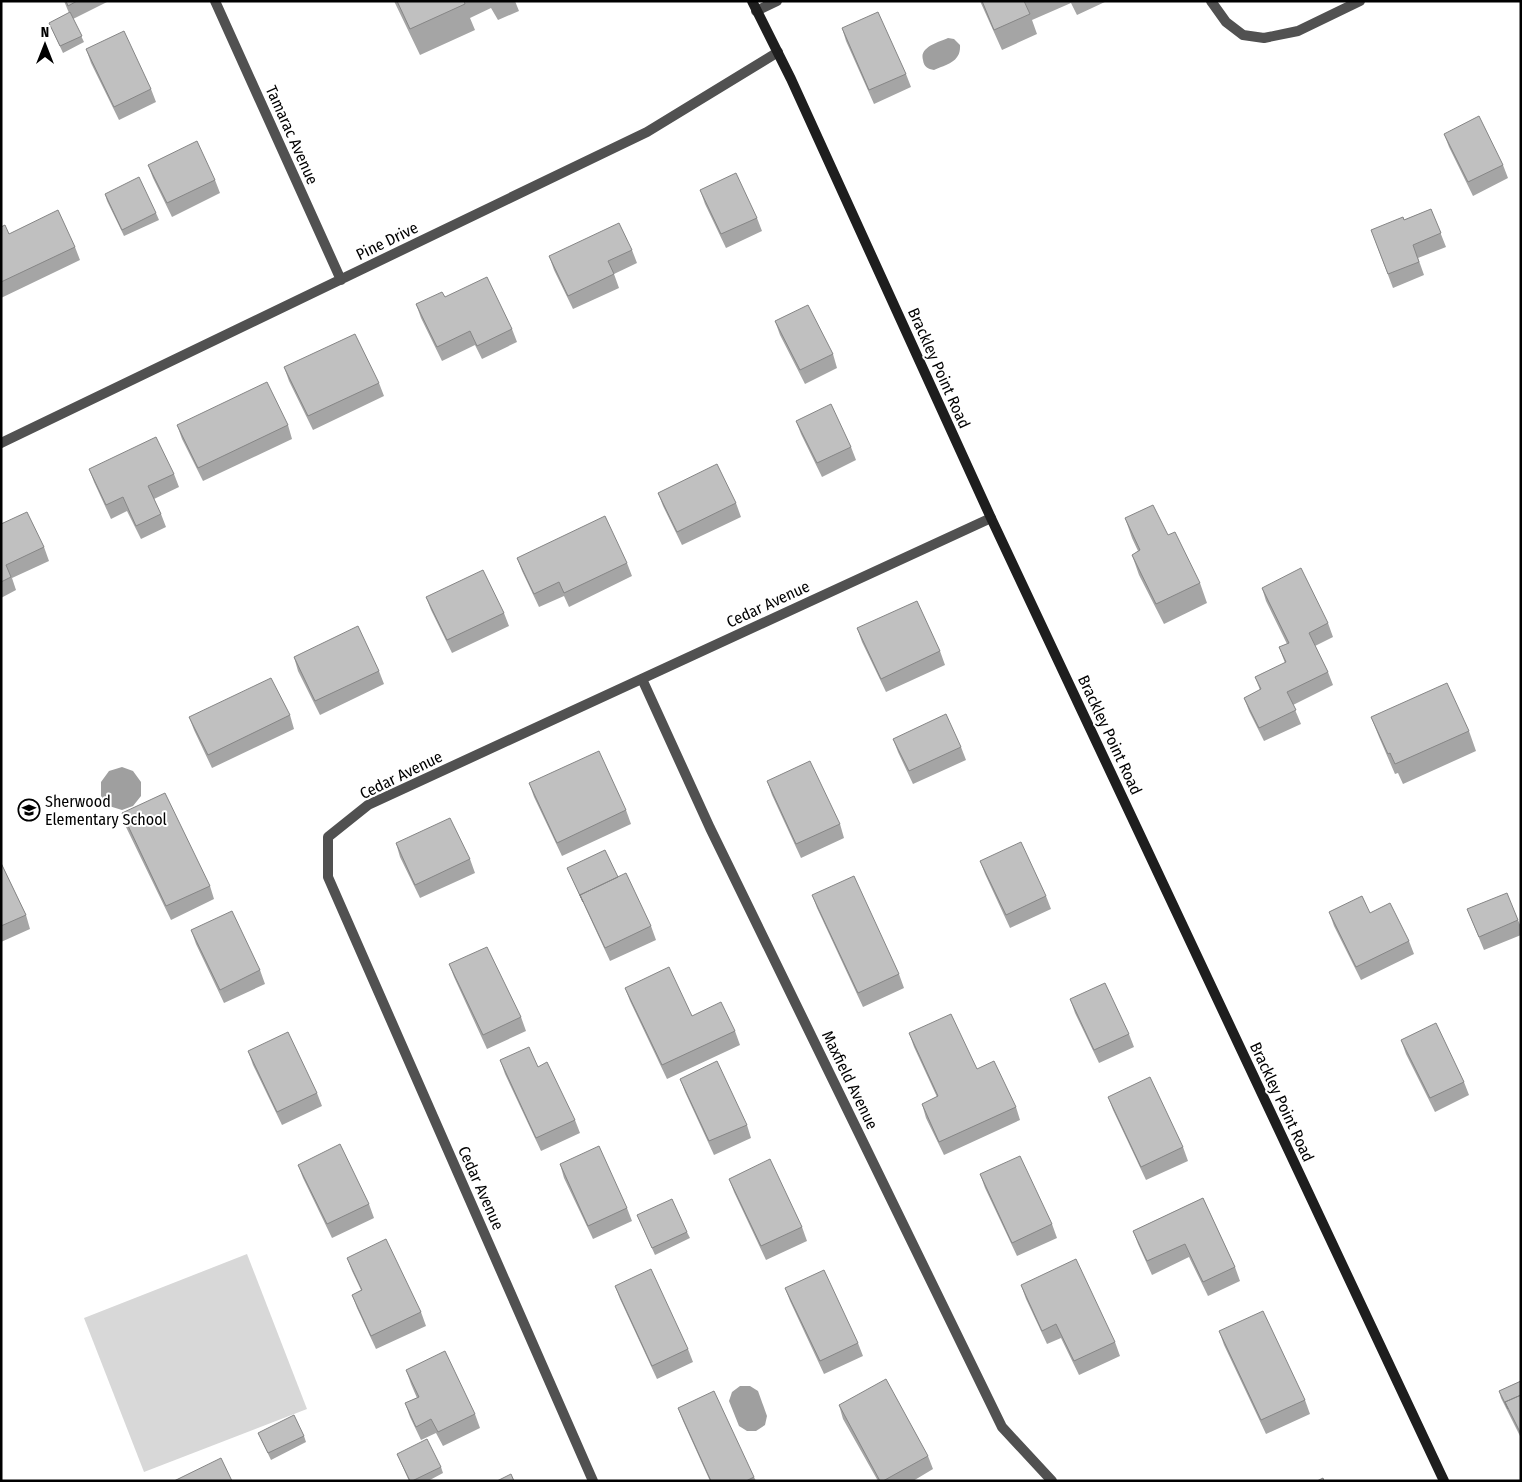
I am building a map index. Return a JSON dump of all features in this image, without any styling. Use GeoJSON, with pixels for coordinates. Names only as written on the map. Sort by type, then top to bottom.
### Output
{"type":"FeatureCollection","features":[{"type":"Feature","properties":{"kind":"main road","name":"Brackley Point Road"},"geometry":{"type":"LineString","coordinates":[[752,1],[809,117],[991,518],[1444,1481]]}},
{"type":"Feature","properties":{"kind":"street","name":"Tamarac Avenue"},"geometry":{"type":"LineString","coordinates":[[215,1],[341,280]]}},
{"type":"Feature","properties":{"kind":"street"},"geometry":{"type":"LineString","coordinates":[[756,11],[777,1]]}},
{"type":"Feature","properties":{"kind":"street"},"geometry":{"type":"LineString","coordinates":[[1211,1],[1226,22],[1243,35],[1264,38],[1298,31],[1360,1]]}},
{"type":"Feature","properties":{"kind":"street","name":"Pine Drive"},"geometry":{"type":"LineString","coordinates":[[1,443],[647,132],[778,52]]}},
{"type":"Feature","properties":{"kind":"street","name":"Cedar Avenue"},"geometry":{"type":"LineString","coordinates":[[593,1481],[328,877],[328,836],[368,805],[991,518]]}},
{"type":"Feature","properties":{"kind":"street","name":"Maxfield Avenue"},"geometry":{"type":"LineString","coordinates":[[642,679],[710,828],[1002,1426],[1052,1481]]}},
{"type":"Feature","properties":{"kind":"shaded area"},"geometry":{"type":"Polygon","coordinates":[[[948,38],[954,39],[960,45],[960,51],[956,59],[934,70],[930,69],[924,64],[924,52],[927,48],[948,38]]]}},
{"type":"Feature","properties":{"kind":"shaded area"},"geometry":{"type":"Polygon","coordinates":[[[122,767],[133,771],[141,782],[141,796],[133,806],[122,810],[109,806],[101,796],[101,782],[109,771],[122,767]]]}},
{"type":"Feature","properties":{"kind":"shaded area"},"geometry":{"type":"Polygon","coordinates":[[[247,1254],[307,1409],[144,1472],[84,1318],[247,1254]]]}},
{"type":"Feature","properties":{"kind":"shaded area"},"geometry":{"type":"Polygon","coordinates":[[[740,1386],[750,1386],[758,1391],[767,1416],[765,1425],[756,1431],[747,1431],[739,1426],[729,1401],[732,1392],[740,1386]]]}},
{"type":"Feature","properties":{"kind":"building"},"geometry":{"type":"Polygon","coordinates":[[[66,1],[77,1],[68,6],[66,1]]]}},
{"type":"Feature","properties":{"kind":"building"},"geometry":{"type":"Polygon","coordinates":[[[397,1],[464,1],[465,4],[410,29],[397,1]]]}},
{"type":"Feature","properties":{"kind":"building"},"geometry":{"type":"Polygon","coordinates":[[[982,1],[1024,1],[1030,14],[994,30],[982,1]]]}},
{"type":"Feature","properties":{"kind":"building"},"geometry":{"type":"Polygon","coordinates":[[[70,12],[82,36],[60,46],[49,23],[70,12]]]}},
{"type":"Feature","properties":{"kind":"building"},"geometry":{"type":"Polygon","coordinates":[[[878,12],[906,74],[869,90],[842,28],[878,12]]]}},
{"type":"Feature","properties":{"kind":"building"},"geometry":{"type":"Polygon","coordinates":[[[124,31],[151,89],[114,107],[86,49],[124,31]]]}},
{"type":"Feature","properties":{"kind":"building"},"geometry":{"type":"Polygon","coordinates":[[[1479,116],[1503,165],[1468,182],[1444,134],[1479,116]]]}},
{"type":"Feature","properties":{"kind":"building"},"geometry":{"type":"Polygon","coordinates":[[[197,141],[215,180],[167,203],[148,165],[197,141]]]}},
{"type":"Feature","properties":{"kind":"building"},"geometry":{"type":"Polygon","coordinates":[[[736,173],[757,218],[721,234],[700,190],[736,173]]]}},
{"type":"Feature","properties":{"kind":"building"},"geometry":{"type":"Polygon","coordinates":[[[139,177],[156,213],[122,230],[105,194],[139,177]]]}},
{"type":"Feature","properties":{"kind":"building"},"geometry":{"type":"Polygon","coordinates":[[[1431,209],[1441,233],[1413,245],[1419,262],[1388,274],[1371,230],[1403,217],[1404,220],[1431,209]]]}},
{"type":"Feature","properties":{"kind":"building"},"geometry":{"type":"Polygon","coordinates":[[[58,210],[75,247],[1,282],[1,227],[5,225],[9,234],[58,210]]]}},
{"type":"Feature","properties":{"kind":"building"},"geometry":{"type":"Polygon","coordinates":[[[619,223],[632,250],[608,261],[614,274],[568,296],[549,256],[619,223]]]}},
{"type":"Feature","properties":{"kind":"building"},"geometry":{"type":"Polygon","coordinates":[[[487,277],[512,329],[477,346],[470,331],[437,347],[416,304],[442,292],[445,297],[487,277]]]}},
{"type":"Feature","properties":{"kind":"building"},"geometry":{"type":"Polygon","coordinates":[[[808,305],[833,354],[800,370],[775,321],[808,305]]]}},
{"type":"Feature","properties":{"kind":"building"},"geometry":{"type":"Polygon","coordinates":[[[355,334],[379,383],[308,416],[284,367],[355,334]]]}},
{"type":"Feature","properties":{"kind":"building"},"geometry":{"type":"Polygon","coordinates":[[[267,382],[288,425],[198,468],[177,425],[267,382]]]}},
{"type":"Feature","properties":{"kind":"building"},"geometry":{"type":"Polygon","coordinates":[[[831,404],[851,447],[817,463],[796,421],[831,404]]]}},
{"type":"Feature","properties":{"kind":"building"},"geometry":{"type":"Polygon","coordinates":[[[156,437],[174,474],[148,486],[161,514],[136,526],[123,497],[106,505],[89,469],[156,437]]]}},
{"type":"Feature","properties":{"kind":"building"},"geometry":{"type":"Polygon","coordinates":[[[717,464],[736,503],[677,532],[658,493],[717,464]]]}},
{"type":"Feature","properties":{"kind":"building"},"geometry":{"type":"Polygon","coordinates":[[[1153,505],[1168,535],[1175,532],[1200,583],[1156,604],[1132,555],[1140,550],[1125,518],[1153,505]]]}},
{"type":"Feature","properties":{"kind":"building"},"geometry":{"type":"Polygon","coordinates":[[[27,512],[44,547],[6,565],[11,577],[1,582],[1,524],[27,512]]]}},
{"type":"Feature","properties":{"kind":"building"},"geometry":{"type":"Polygon","coordinates":[[[605,516],[627,563],[564,593],[559,582],[534,594],[517,558],[605,516]]]}},
{"type":"Feature","properties":{"kind":"building"},"geometry":{"type":"Polygon","coordinates":[[[1301,568],[1328,623],[1309,633],[1328,672],[1287,692],[1296,710],[1259,728],[1244,698],[1261,689],[1255,677],[1286,662],[1279,647],[1289,643],[1262,588],[1301,568]]]}},
{"type":"Feature","properties":{"kind":"building"},"geometry":{"type":"Polygon","coordinates":[[[483,570],[504,613],[447,640],[426,597],[483,570]]]}},
{"type":"Feature","properties":{"kind":"building"},"geometry":{"type":"Polygon","coordinates":[[[917,601],[940,651],[881,679],[857,628],[917,601]]]}},
{"type":"Feature","properties":{"kind":"building"},"geometry":{"type":"Polygon","coordinates":[[[358,626],[379,671],[315,701],[294,657],[358,626]]]}},
{"type":"Feature","properties":{"kind":"building"},"geometry":{"type":"Polygon","coordinates":[[[271,678],[290,715],[208,755],[189,717],[271,678]]]}},
{"type":"Feature","properties":{"kind":"building"},"geometry":{"type":"Polygon","coordinates":[[[1447,683],[1469,731],[1395,764],[1390,753],[1388,754],[1371,717],[1447,683]]]}},
{"type":"Feature","properties":{"kind":"building"},"geometry":{"type":"Polygon","coordinates":[[[946,714],[961,747],[909,771],[893,739],[946,714]]]}},
{"type":"Feature","properties":{"kind":"building"},"geometry":{"type":"Polygon","coordinates":[[[599,751],[626,810],[557,843],[529,783],[599,751]]]}},
{"type":"Feature","properties":{"kind":"building"},"geometry":{"type":"Polygon","coordinates":[[[810,761],[840,824],[796,844],[767,781],[810,761]]]}},
{"type":"Feature","properties":{"kind":"building"},"geometry":{"type":"Polygon","coordinates":[[[165,793],[210,886],[166,906],[122,813],[165,793]]]}},
{"type":"Feature","properties":{"kind":"building"},"geometry":{"type":"Polygon","coordinates":[[[450,818],[470,859],[415,885],[396,843],[450,818]]]}},
{"type":"Feature","properties":{"kind":"building"},"geometry":{"type":"Polygon","coordinates":[[[1021,842],[1046,896],[1006,915],[980,861],[1021,842]]]}},
{"type":"Feature","properties":{"kind":"building"},"geometry":{"type":"Polygon","coordinates":[[[605,850],[618,877],[580,895],[583,902],[567,868],[605,850]]]}},
{"type":"Feature","properties":{"kind":"building"},"geometry":{"type":"Polygon","coordinates":[[[1,863],[26,915],[1,926],[1,863]]]}},
{"type":"Feature","properties":{"kind":"building"},"geometry":{"type":"Polygon","coordinates":[[[626,873],[651,926],[605,948],[580,895],[626,873]]]}},
{"type":"Feature","properties":{"kind":"building"},"geometry":{"type":"Polygon","coordinates":[[[854,876],[899,974],[858,993],[812,895],[854,876]]]}},
{"type":"Feature","properties":{"kind":"building"},"geometry":{"type":"Polygon","coordinates":[[[1507,893],[1518,920],[1479,937],[1467,909],[1507,893]]]}},
{"type":"Feature","properties":{"kind":"building"},"geometry":{"type":"Polygon","coordinates":[[[1362,896],[1370,913],[1390,903],[1409,941],[1356,967],[1329,912],[1362,896]]]}},
{"type":"Feature","properties":{"kind":"building"},"geometry":{"type":"Polygon","coordinates":[[[232,911],[260,970],[220,990],[191,930],[232,911]]]}},
{"type":"Feature","properties":{"kind":"building"},"geometry":{"type":"Polygon","coordinates":[[[487,947],[521,1017],[483,1035],[449,964],[487,947]]]}},
{"type":"Feature","properties":{"kind":"building"},"geometry":{"type":"Polygon","coordinates":[[[669,967],[692,1016],[721,1002],[735,1031],[662,1065],[625,988],[669,967]]]}},
{"type":"Feature","properties":{"kind":"building"},"geometry":{"type":"Polygon","coordinates":[[[1105,983],[1129,1034],[1094,1050],[1070,999],[1105,983]]]}},
{"type":"Feature","properties":{"kind":"building"},"geometry":{"type":"Polygon","coordinates":[[[951,1014],[977,1069],[994,1061],[1016,1107],[939,1142],[922,1104],[938,1096],[909,1033],[951,1014]]]}},
{"type":"Feature","properties":{"kind":"building"},"geometry":{"type":"Polygon","coordinates":[[[1436,1023],[1464,1082],[1430,1098],[1401,1040],[1436,1023]]]}},
{"type":"Feature","properties":{"kind":"building"},"geometry":{"type":"Polygon","coordinates":[[[288,1032],[317,1093],[277,1112],[248,1051],[288,1032]]]}},
{"type":"Feature","properties":{"kind":"building"},"geometry":{"type":"Polygon","coordinates":[[[529,1047],[538,1067],[547,1062],[575,1120],[536,1138],[500,1060],[529,1047]]]}},
{"type":"Feature","properties":{"kind":"building"},"geometry":{"type":"Polygon","coordinates":[[[717,1061],[747,1125],[709,1141],[680,1079],[717,1061]]]}},
{"type":"Feature","properties":{"kind":"building"},"geometry":{"type":"Polygon","coordinates":[[[1150,1077],[1183,1147],[1141,1167],[1108,1097],[1150,1077]]]}},
{"type":"Feature","properties":{"kind":"building"},"geometry":{"type":"Polygon","coordinates":[[[340,1144],[369,1204],[327,1224],[298,1165],[340,1144]]]}},
{"type":"Feature","properties":{"kind":"building"},"geometry":{"type":"Polygon","coordinates":[[[599,1146],[627,1208],[588,1226],[560,1164],[599,1146]]]}},
{"type":"Feature","properties":{"kind":"building"},"geometry":{"type":"Polygon","coordinates":[[[1020,1156],[1052,1224],[1012,1243],[980,1174],[1020,1156]]]}},
{"type":"Feature","properties":{"kind":"building"},"geometry":{"type":"Polygon","coordinates":[[[770,1159],[802,1227],[761,1246],[729,1179],[770,1159]]]}},
{"type":"Feature","properties":{"kind":"building"},"geometry":{"type":"Polygon","coordinates":[[[1203,1198],[1235,1267],[1203,1282],[1185,1244],[1147,1261],[1133,1231],[1203,1198]]]}},
{"type":"Feature","properties":{"kind":"building"},"geometry":{"type":"Polygon","coordinates":[[[672,1199],[687,1232],[652,1248],[637,1215],[672,1199]]]}},
{"type":"Feature","properties":{"kind":"building"},"geometry":{"type":"Polygon","coordinates":[[[386,1239],[421,1312],[371,1336],[352,1295],[362,1290],[347,1258],[386,1239]]]}},
{"type":"Feature","properties":{"kind":"building"},"geometry":{"type":"Polygon","coordinates":[[[1076,1259],[1115,1342],[1074,1361],[1056,1324],[1042,1331],[1021,1285],[1076,1259]]]}},
{"type":"Feature","properties":{"kind":"building"},"geometry":{"type":"Polygon","coordinates":[[[651,1269],[688,1349],[652,1366],[615,1286],[651,1269]]]}},
{"type":"Feature","properties":{"kind":"building"},"geometry":{"type":"Polygon","coordinates":[[[824,1270],[858,1343],[820,1361],[785,1288],[824,1270]]]}},
{"type":"Feature","properties":{"kind":"building"},"geometry":{"type":"Polygon","coordinates":[[[1263,1311],[1305,1400],[1261,1420],[1219,1331],[1263,1311]]]}},
{"type":"Feature","properties":{"kind":"building"},"geometry":{"type":"Polygon","coordinates":[[[445,1351],[475,1414],[438,1432],[431,1419],[416,1427],[405,1403],[419,1397],[406,1370],[445,1351]]]}},
{"type":"Feature","properties":{"kind":"building"},"geometry":{"type":"Polygon","coordinates":[[[886,1379],[928,1456],[880,1481],[839,1405],[886,1379]]]}},
{"type":"Feature","properties":{"kind":"building"},"geometry":{"type":"Polygon","coordinates":[[[1521,1381],[1521,1395],[1505,1402],[1508,1409],[1499,1391],[1521,1381]]]}},
{"type":"Feature","properties":{"kind":"building"},"geometry":{"type":"Polygon","coordinates":[[[714,1391],[754,1477],[746,1481],[711,1481],[678,1408],[714,1391]]]}},
{"type":"Feature","properties":{"kind":"building"},"geometry":{"type":"Polygon","coordinates":[[[1521,1395],[1521,1434],[1505,1402],[1521,1395]]]}},
{"type":"Feature","properties":{"kind":"building"},"geometry":{"type":"Polygon","coordinates":[[[294,1415],[304,1436],[268,1453],[258,1433],[294,1415]]]}},
{"type":"Feature","properties":{"kind":"building"},"geometry":{"type":"Polygon","coordinates":[[[427,1439],[441,1467],[410,1481],[397,1454],[427,1439]]]}},
{"type":"Feature","properties":{"kind":"building"},"geometry":{"type":"Polygon","coordinates":[[[221,1458],[232,1481],[174,1481],[221,1458]]]}},
{"type":"Feature","properties":{"kind":"building"},"geometry":{"type":"Polygon","coordinates":[[[511,1474],[514,1481],[497,1481],[511,1474]]]}},
{"type":"Feature","properties":{"kind":"place","name":"Sherwood Elementary School"},"geometry":{"type":"Point","coordinates":[29,810]}}]}
